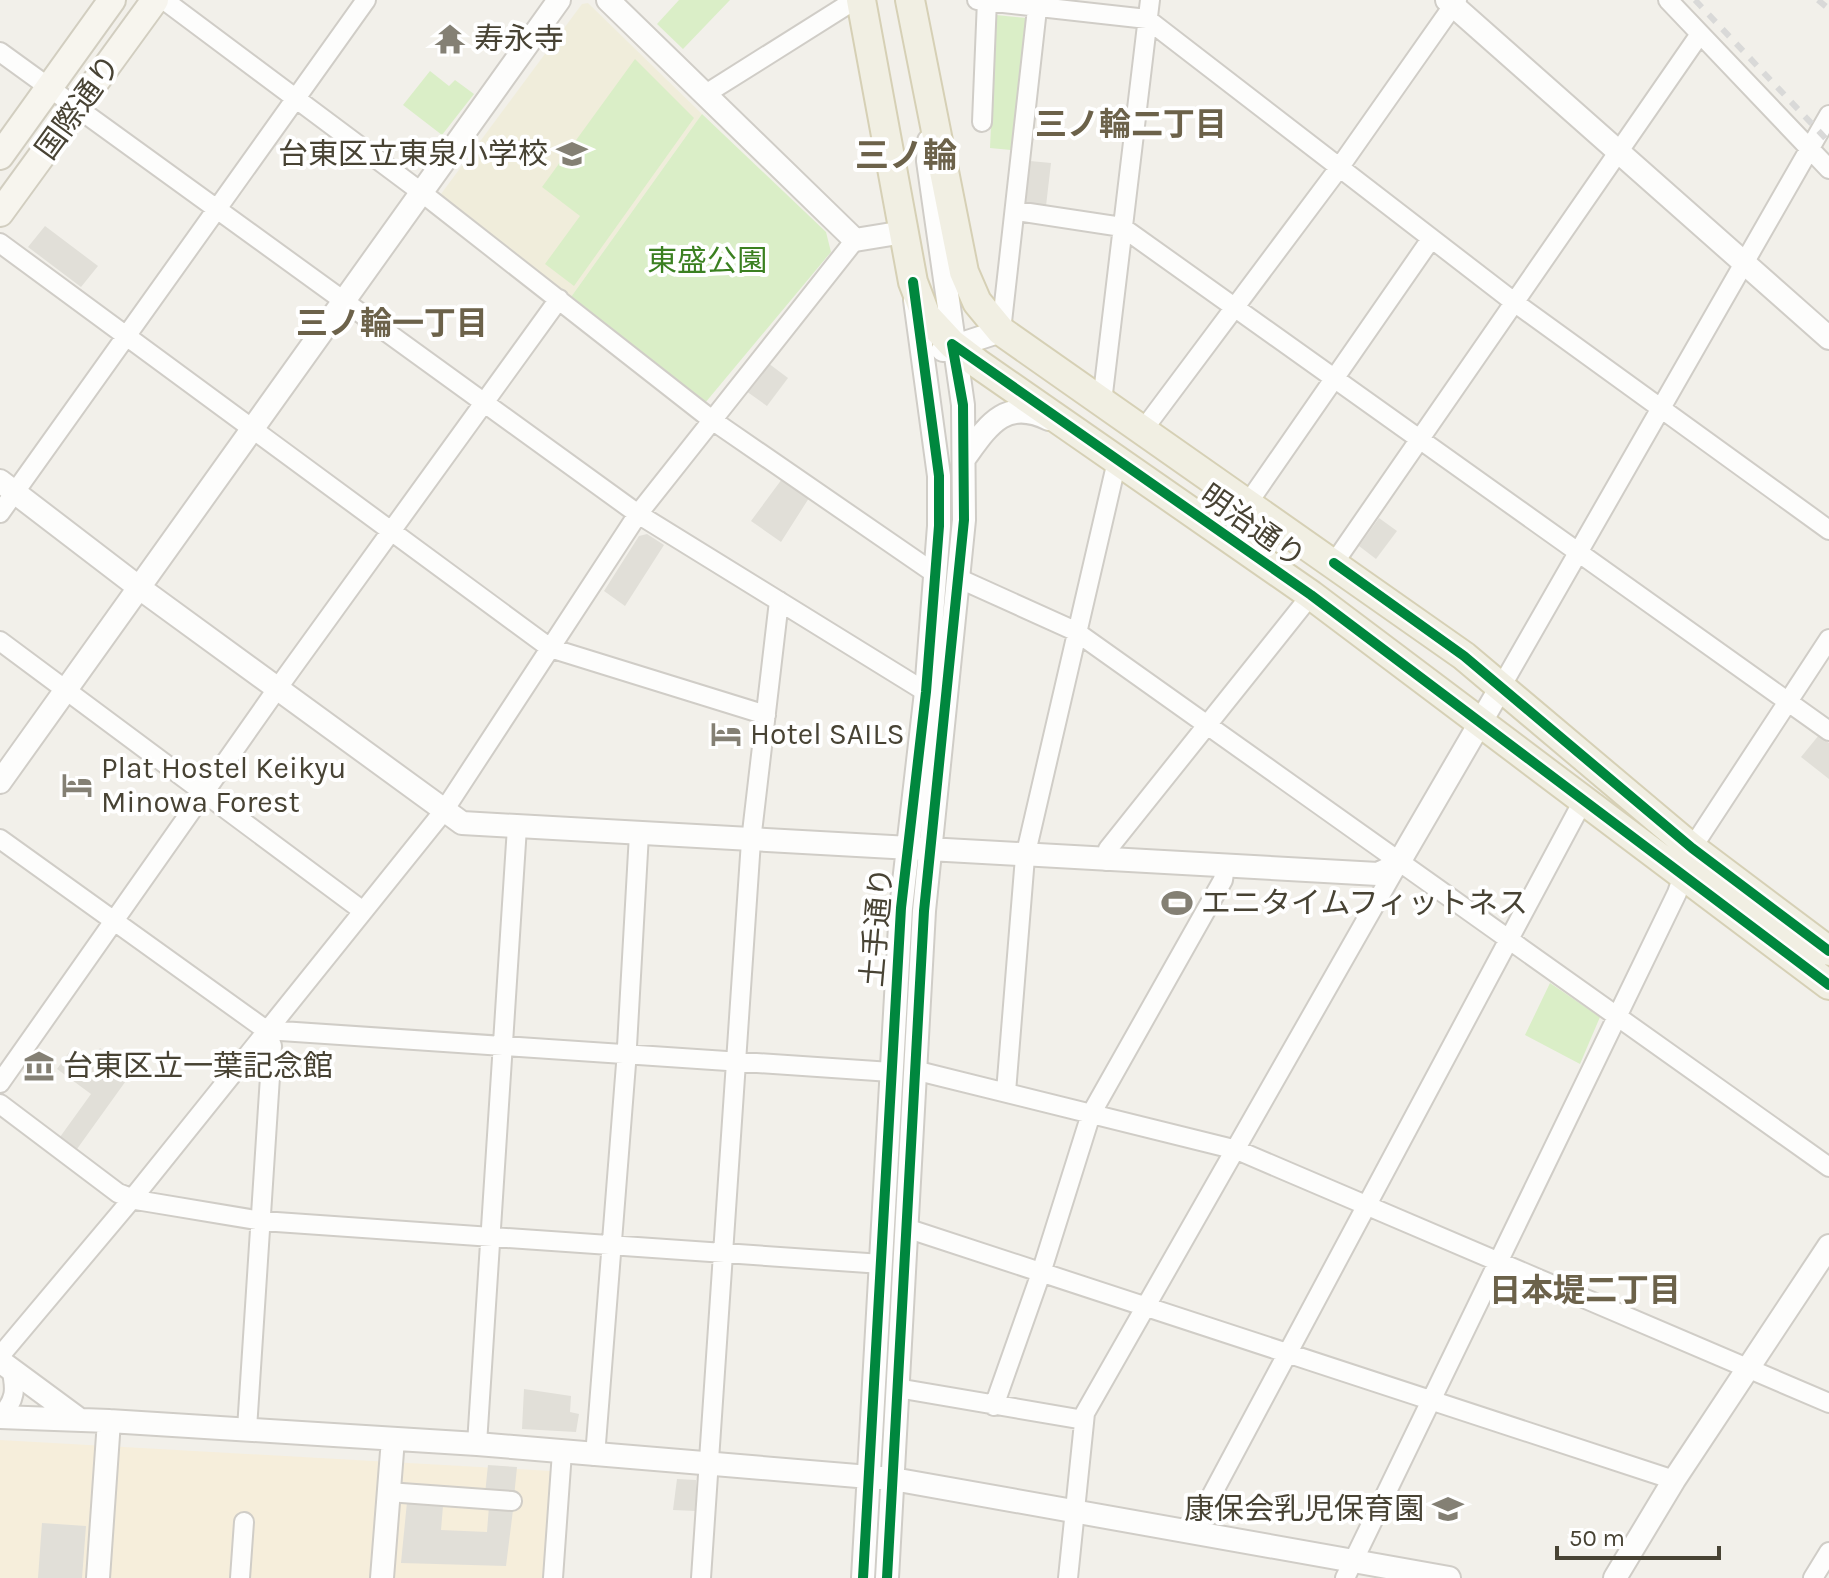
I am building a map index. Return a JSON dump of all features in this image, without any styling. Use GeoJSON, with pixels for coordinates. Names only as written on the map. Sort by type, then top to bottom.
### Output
{"type":"FeatureCollection","features":[{"type":"Feature","properties":{"kind":"main road","name":"国際通り"},"geometry":{"type":"LineString","coordinates":[[0,156],[112,0]]}},
{"type":"Feature","properties":{"kind":"main road","name":"国際通り"},"geometry":{"type":"LineString","coordinates":[[0,213],[155,0]]}},
{"type":"Feature","properties":{"kind":"main road","name":"明治通り"},"geometry":{"type":"LineString","coordinates":[[861,0],[913,282],[926,316],[952,344],[1311,595],[1829,985]]}},
{"type":"Feature","properties":{"kind":"main road","name":"明治通り"},"geometry":{"type":"LineString","coordinates":[[910,0],[964,272],[977,302],[1001,331],[1464,656],[1692,848],[1829,951]]}},
{"type":"Feature","properties":{"kind":"street"},"geometry":{"type":"LineString","coordinates":[[164,0],[421,192],[712,420],[937,575]]}},
{"type":"Feature","properties":{"kind":"street"},"geometry":{"type":"LineString","coordinates":[[0,513],[8,486],[127,335],[366,0]]}},
{"type":"Feature","properties":{"kind":"street"},"geometry":{"type":"LineString","coordinates":[[0,782],[141,589],[342,300],[559,0]]}},
{"type":"Feature","properties":{"kind":"street"},"geometry":{"type":"LineString","coordinates":[[608,0],[855,240]]}},
{"type":"Feature","properties":{"kind":"street"},"geometry":{"type":"LineString","coordinates":[[704,95],[855,0]]}},
{"type":"Feature","properties":{"kind":"street"},"geometry":{"type":"LineString","coordinates":[[982,122],[984,0],[1038,3],[1147,19],[1514,302],[1829,530]]}},
{"type":"Feature","properties":{"kind":"street"},"geometry":{"type":"LineString","coordinates":[[1102,402],[1150,0]]}},
{"type":"Feature","properties":{"kind":"street"},"geometry":{"type":"LineString","coordinates":[[1668,0],[1829,169]]}},
{"type":"Feature","properties":{"kind":"street"},"geometry":{"type":"LineString","coordinates":[[1143,430],[1339,168],[1452,2],[1829,338]]}},
{"type":"Feature","properties":{"kind":"street"},"geometry":{"type":"LineString","coordinates":[[939,476],[934,369],[942,350],[952,344],[1001,331],[1038,3]]}},
{"type":"Feature","properties":{"kind":"street"},"geometry":{"type":"LineString","coordinates":[[1334,563],[1700,34]]}},
{"type":"Feature","properties":{"kind":"street"},"geometry":{"type":"LineString","coordinates":[[0,52],[638,514],[926,692]]}},
{"type":"Feature","properties":{"kind":"street"},"geometry":{"type":"LineString","coordinates":[[887,1578],[924,911],[960,579],[966,456],[963,405],[928,161],[931,109]]}},
{"type":"Feature","properties":{"kind":"street"},"geometry":{"type":"LineString","coordinates":[[1068,1578],[1084,1420],[1742,261],[1829,115]]}},
{"type":"Feature","properties":{"kind":"street"},"geometry":{"type":"LineString","coordinates":[[1016,211],[1122,227],[1829,731]]}},
{"type":"Feature","properties":{"kind":"street"},"geometry":{"type":"LineString","coordinates":[[4,1362],[443,812],[638,514],[855,240],[904,232]]}},
{"type":"Feature","properties":{"kind":"street"},"geometry":{"type":"LineString","coordinates":[[1248,503],[1431,239]]}},
{"type":"Feature","properties":{"kind":"street"},"geometry":{"type":"LineString","coordinates":[[0,243],[550,648],[766,715]]}},
{"type":"Feature","properties":{"kind":"street","name":"土手通り"},"geometry":{"type":"LineString","coordinates":[[863,1578],[891,1072],[908,849],[937,575],[939,476],[913,282]]}},
{"type":"Feature","properties":{"kind":"street"},"geometry":{"type":"LineString","coordinates":[[0,1083],[277,689],[559,299]]}},
{"type":"Feature","properties":{"kind":"street"},"geometry":{"type":"LineString","coordinates":[[966,456],[992,421],[1014,412],[1035,412],[1072,430]]}},
{"type":"Feature","properties":{"kind":"street"},"geometry":{"type":"LineString","coordinates":[[1006,1092],[1025,857],[1075,631],[1117,461]]}},
{"type":"Feature","properties":{"kind":"street"},"geometry":{"type":"LineString","coordinates":[[8,486],[141,589],[462,823],[1025,857],[1378,874],[1398,864]]}},
{"type":"Feature","properties":{"kind":"street"},"geometry":{"type":"LineString","coordinates":[[960,579],[1075,631],[1398,864],[1829,1167]]}},
{"type":"Feature","properties":{"kind":"street"},"geometry":{"type":"LineString","coordinates":[[1107,861],[1108,849],[1311,595]]}},
{"type":"Feature","properties":{"kind":"street"},"geometry":{"type":"LineString","coordinates":[[701,1578],[751,841],[779,601]]}},
{"type":"Feature","properties":{"kind":"street"},"geometry":{"type":"LineString","coordinates":[[1350,1569],[1684,878],[1692,848],[1829,639]]}},
{"type":"Feature","properties":{"kind":"street"},"geometry":{"type":"LineString","coordinates":[[0,641],[363,911]]}},
{"type":"Feature","properties":{"kind":"street"},"geometry":{"type":"LineString","coordinates":[[1198,1531],[1200,1517],[1286,1353],[1584,799]]}},
{"type":"Feature","properties":{"kind":"street"},"geometry":{"type":"LineString","coordinates":[[477,1444],[517,827]]}},
{"type":"Feature","properties":{"kind":"street"},"geometry":{"type":"LineString","coordinates":[[595,1456],[627,1053],[639,834]]}},
{"type":"Feature","properties":{"kind":"street"},"geometry":{"type":"LineString","coordinates":[[0,839],[266,1030],[891,1072]]}},
{"type":"Feature","properties":{"kind":"street"},"geometry":{"type":"LineString","coordinates":[[994,1406],[1041,1273],[1091,1114],[1223,880],[1225,867]]}},
{"type":"Feature","properties":{"kind":"street"},"geometry":{"type":"LineString","coordinates":[[247,1429],[272,1046],[266,1030]]}},
{"type":"Feature","properties":{"kind":"street"},"geometry":{"type":"LineString","coordinates":[[914,1070],[1237,1150],[1829,1403]]}},
{"type":"Feature","properties":{"kind":"street"},"geometry":{"type":"LineString","coordinates":[[0,1104],[118,1193],[132,1199],[262,1221],[882,1264]]}},
{"type":"Feature","properties":{"kind":"street"},"geometry":{"type":"LineString","coordinates":[[906,1228],[1674,1480]]}},
{"type":"Feature","properties":{"kind":"street"},"geometry":{"type":"LineString","coordinates":[[1615,1578],[1674,1480],[1829,1246]]}},
{"type":"Feature","properties":{"kind":"street"},"geometry":{"type":"LineString","coordinates":[[0,1417],[12,1404],[16,1389],[4,1362]]}},
{"type":"Feature","properties":{"kind":"street"},"geometry":{"type":"LineString","coordinates":[[4,1362],[80,1420]]}},
{"type":"Feature","properties":{"kind":"street"},"geometry":{"type":"LineString","coordinates":[[897,1388],[1084,1420]]}},
{"type":"Feature","properties":{"kind":"street"},"geometry":{"type":"LineString","coordinates":[[0,1417],[477,1444],[595,1456],[708,1461],[893,1479],[1198,1531],[1350,1569],[1449,1578]]}},
{"type":"Feature","properties":{"kind":"street"},"geometry":{"type":"LineString","coordinates":[[98,1578],[109,1421]]}},
{"type":"Feature","properties":{"kind":"street"},"geometry":{"type":"LineString","coordinates":[[382,1578],[393,1439]]}},
{"type":"Feature","properties":{"kind":"street"},"geometry":{"type":"LineString","coordinates":[[553,1578],[562,1452]]}},
{"type":"Feature","properties":{"kind":"street"},"geometry":{"type":"LineString","coordinates":[[388,1492],[512,1501]]}},
{"type":"Feature","properties":{"kind":"street"},"geometry":{"type":"LineString","coordinates":[[240,1578],[244,1522]]}},
{"type":"Feature","properties":{"kind":"street"},"geometry":{"type":"LineString","coordinates":[[1813,1578],[1829,1552]]}},
{"type":"Feature","properties":{"kind":"shaded area","name":"台東区立東泉小学校"},"geometry":{"type":"Polygon","coordinates":[[[588,3],[702,114],[571,297],[441,200],[441,194],[582,4],[588,3]]]}},
{"type":"Feature","properties":{"kind":"shaded area"},"geometry":{"type":"Polygon","coordinates":[[[1030,161],[1051,163],[1046,206],[1026,203],[1030,161]]]}},
{"type":"Feature","properties":{"kind":"shaded area"},"geometry":{"type":"Polygon","coordinates":[[[45,226],[98,266],[81,287],[28,247],[45,226]]]}},
{"type":"Feature","properties":{"kind":"shaded area"},"geometry":{"type":"Polygon","coordinates":[[[768,363],[788,378],[767,406],[746,391],[768,363]]]}},
{"type":"Feature","properties":{"kind":"shaded area"},"geometry":{"type":"Polygon","coordinates":[[[782,479],[809,498],[781,542],[751,521],[782,479]]]}},
{"type":"Feature","properties":{"kind":"shaded area"},"geometry":{"type":"Polygon","coordinates":[[[1379,518],[1397,531],[1376,559],[1359,546],[1379,518]]]}},
{"type":"Feature","properties":{"kind":"shaded area"},"geometry":{"type":"Polygon","coordinates":[[[647,534],[664,545],[625,606],[604,591],[639,536],[647,534]]]}},
{"type":"Feature","properties":{"kind":"shaded area"},"geometry":{"type":"Polygon","coordinates":[[[1819,735],[1829,743],[1829,779],[1801,757],[1819,735]]]}},
{"type":"Feature","properties":{"kind":"shaded area"},"geometry":{"type":"Polygon","coordinates":[[[73,1047],[91,1060],[100,1048],[133,1071],[77,1149],[60,1137],[91,1094],[57,1069],[73,1047]]]}},
{"type":"Feature","properties":{"kind":"shaded area"},"geometry":{"type":"Polygon","coordinates":[[[524,1389],[571,1396],[570,1412],[579,1414],[576,1432],[522,1429],[524,1389]]]}},
{"type":"Feature","properties":{"kind":"shaded area"},"geometry":{"type":"Polygon","coordinates":[[[0,1440],[552,1471],[546,1578],[0,1578],[0,1440]]]}},
{"type":"Feature","properties":{"kind":"shaded area"},"geometry":{"type":"Polygon","coordinates":[[[488,1465],[517,1467],[514,1497],[485,1494],[488,1465]]]}},
{"type":"Feature","properties":{"kind":"shaded area"},"geometry":{"type":"Polygon","coordinates":[[[677,1479],[696,1480],[696,1511],[673,1510],[677,1479]]]}},
{"type":"Feature","properties":{"kind":"shaded area"},"geometry":{"type":"Polygon","coordinates":[[[407,1502],[443,1506],[441,1530],[487,1532],[489,1506],[513,1510],[506,1566],[401,1563],[407,1502]]]}},
{"type":"Feature","properties":{"kind":"shaded area"},"geometry":{"type":"Polygon","coordinates":[[[42,1523],[86,1526],[82,1578],[38,1578],[42,1523]]]}},
{"type":"Feature","properties":{"kind":"green space"},"geometry":{"type":"Polygon","coordinates":[[[679,0],[730,0],[683,49],[657,24],[679,0]]]}},
{"type":"Feature","properties":{"kind":"green space"},"geometry":{"type":"Polygon","coordinates":[[[996,15],[1026,18],[1011,150],[990,148],[996,15]]]}},
{"type":"Feature","properties":{"kind":"green space"},"geometry":{"type":"Polygon","coordinates":[[[635,59],[694,118],[574,286],[545,264],[580,216],[542,187],[635,59]]]}},
{"type":"Feature","properties":{"kind":"green space"},"geometry":{"type":"Polygon","coordinates":[[[430,71],[449,86],[455,80],[474,94],[442,135],[403,105],[430,71]]]}},
{"type":"Feature","properties":{"kind":"green space","name":"東盛公園"},"geometry":{"type":"Polygon","coordinates":[[[702,114],[826,232],[831,252],[705,403],[571,297],[702,114]]]}},
{"type":"Feature","properties":{"kind":"green space"},"geometry":{"type":"Polygon","coordinates":[[[1550,983],[1600,1017],[1580,1064],[1525,1035],[1550,983]]]}},
{"type":"Feature","properties":{"kind":"railway"},"geometry":{"type":"LineString","coordinates":[[1695,0],[1829,142]]}},
{"type":"Feature","properties":{"kind":"railway"},"geometry":{"type":"LineString","coordinates":[[1818,0],[1829,9]]}},
{"type":"Feature","properties":{"kind":"cycle path"},"geometry":{"type":"LineString","coordinates":[[863,1578],[901,908],[926,692],[939,526],[939,476],[913,282]]}},
{"type":"Feature","properties":{"kind":"cycle path"},"geometry":{"type":"LineString","coordinates":[[952,344],[1311,595],[1829,985]]}},
{"type":"Feature","properties":{"kind":"cycle path"},"geometry":{"type":"LineString","coordinates":[[887,1578],[924,911],[964,520],[963,405],[952,344]]}},
{"type":"Feature","properties":{"kind":"cycle path"},"geometry":{"type":"LineString","coordinates":[[1334,563],[1464,656],[1692,848],[1829,951]]}},
{"type":"Feature","properties":{"kind":"place","name":"寿永寺"},"geometry":{"type":"Point","coordinates":[450,39]}},
{"type":"Feature","properties":{"kind":"place","name":"台東区立東泉小学校"},"geometry":{"type":"Point","coordinates":[572,154]}},
{"type":"Feature","properties":{"kind":"place","name":"Hotel SAILS"},"geometry":{"type":"Point","coordinates":[726,734]}},
{"type":"Feature","properties":{"kind":"place","name":"Plat Hostel Keikyu Minowa Forest"},"geometry":{"type":"Point","coordinates":[77,785]}},
{"type":"Feature","properties":{"kind":"place","name":"エニタイムフィットネス"},"geometry":{"type":"Point","coordinates":[1177,903]}},
{"type":"Feature","properties":{"kind":"place","name":"台東区立一葉記念館"},"geometry":{"type":"Point","coordinates":[39,1066]}},
{"type":"Feature","properties":{"kind":"place","name":"康保会乳児保育園"},"geometry":{"type":"Point","coordinates":[1448,1509]}},
{"type":"Feature","properties":{"kind":"district","name":"三ノ輪二丁目"},"geometry":{"type":"Point","coordinates":[1131,124]}},
{"type":"Feature","properties":{"kind":"district","name":"三ノ輪"},"geometry":{"type":"Point","coordinates":[906,156]}},
{"type":"Feature","properties":{"kind":"district","name":"三ノ輪一丁目"},"geometry":{"type":"Point","coordinates":[392,323]}},
{"type":"Feature","properties":{"kind":"district","name":"日本堤二丁目"},"geometry":{"type":"Point","coordinates":[1585,1290]}}]}
